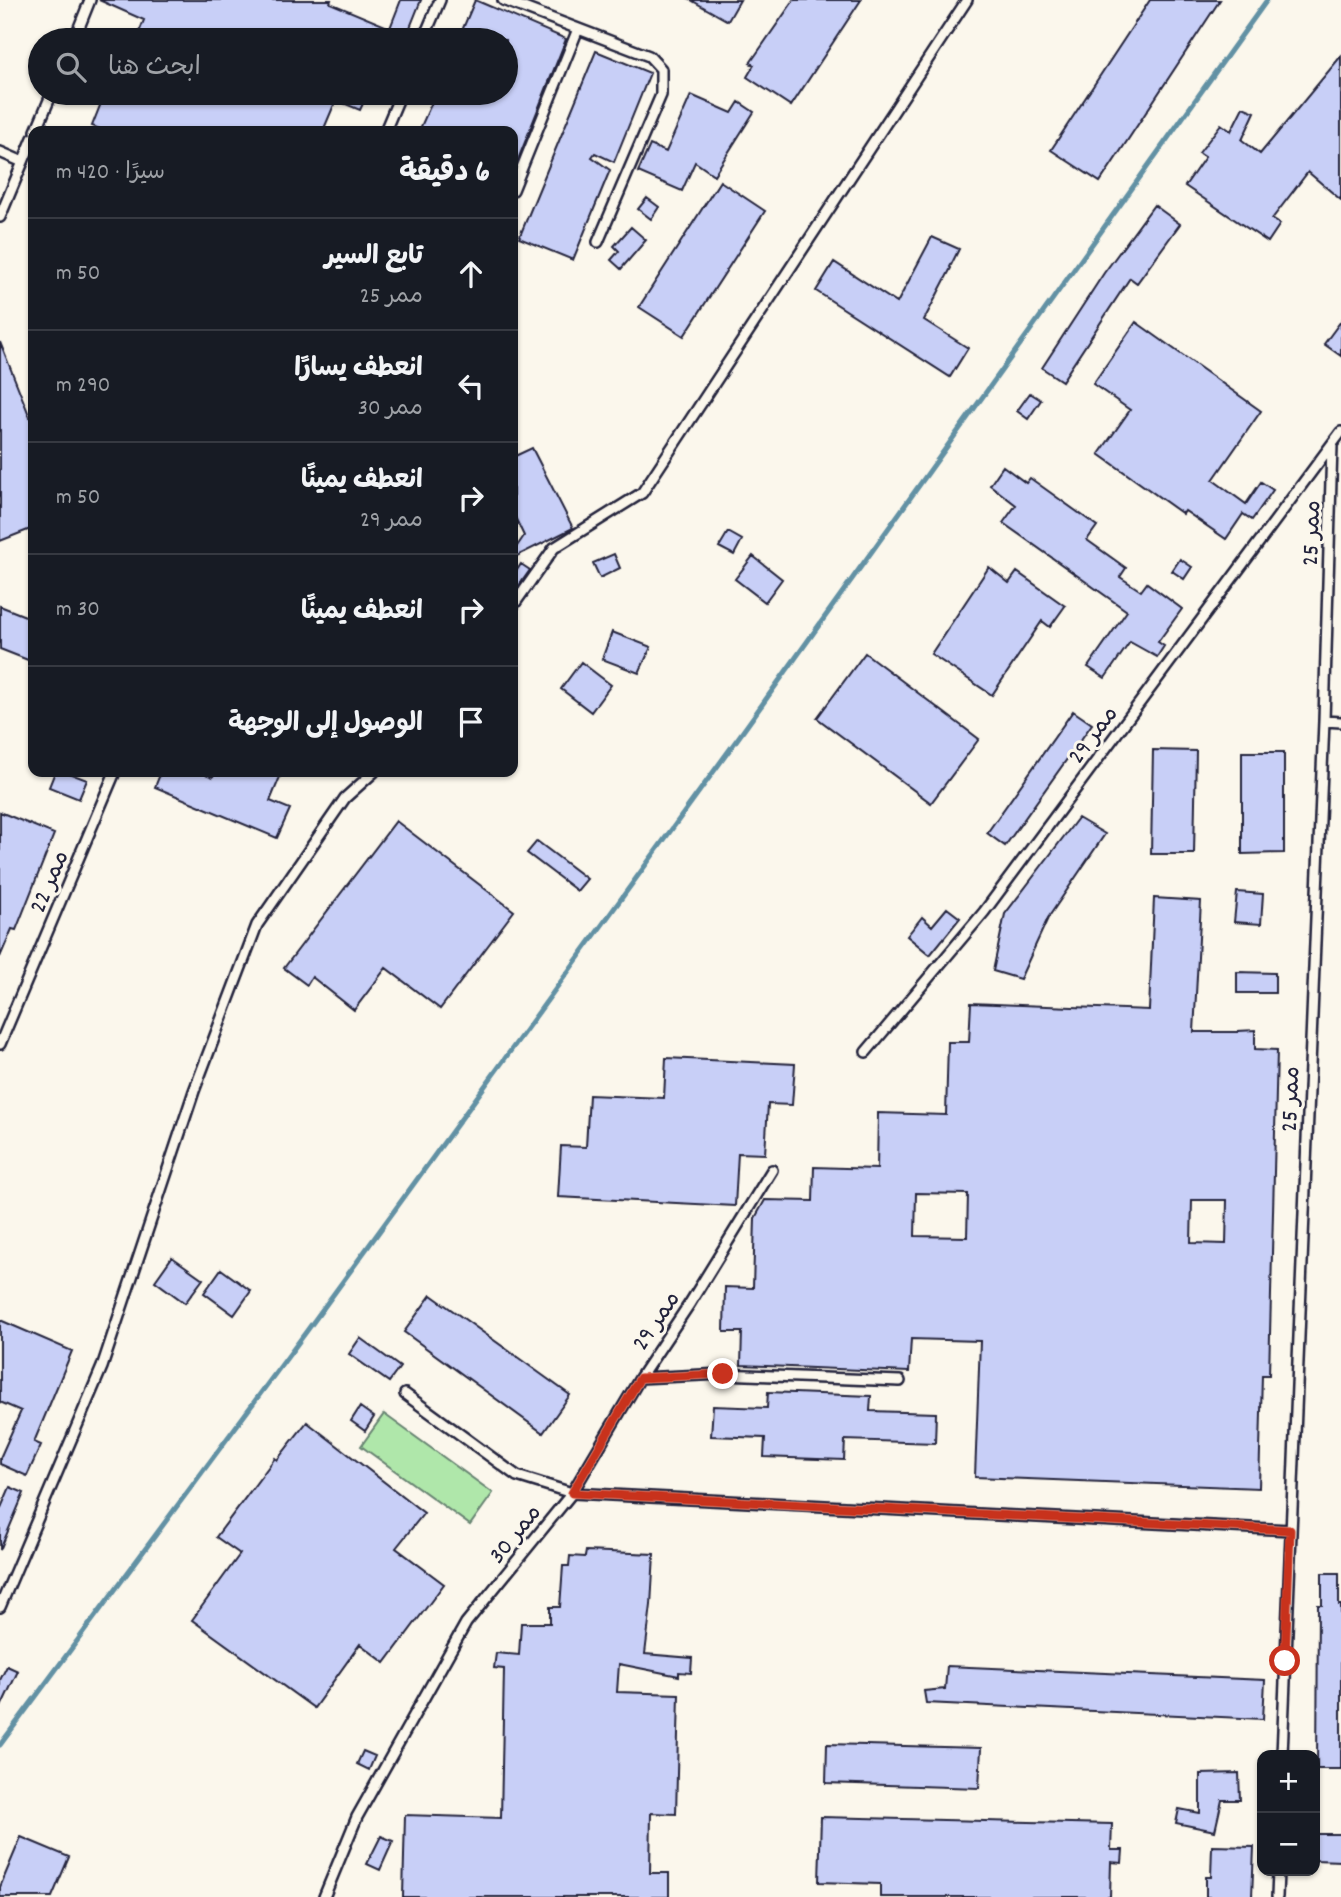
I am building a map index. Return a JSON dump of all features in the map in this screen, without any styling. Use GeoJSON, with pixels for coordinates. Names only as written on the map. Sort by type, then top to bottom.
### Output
{"type":"FeatureCollection","features":[{"type":"Feature","properties":{"kind":"lane"},"geometry":{"type":"LineString","coordinates":[[79,28],[90,0]]}},
{"type":"Feature","properties":{"kind":"lane"},"geometry":{"type":"LineString","coordinates":[[428,28],[440,0]]}},
{"type":"Feature","properties":{"kind":"lane"},"geometry":{"type":"LineString","coordinates":[[503,0],[649,56],[661,69],[662,95],[598,242]]}},
{"type":"Feature","properties":{"kind":"lane"},"geometry":{"type":"LineString","coordinates":[[518,599],[554,548],[642,493],[967,0]]}},
{"type":"Feature","properties":{"kind":"lane"},"geometry":{"type":"LineString","coordinates":[[518,178],[578,29]]}},
{"type":"Feature","properties":{"kind":"lane"},"geometry":{"type":"LineString","coordinates":[[38,126],[47,105]]}},
{"type":"Feature","properties":{"kind":"lane"},"geometry":{"type":"LineString","coordinates":[[387,126],[396,105]]}},
{"type":"Feature","properties":{"kind":"lane"},"geometry":{"type":"LineString","coordinates":[[0,217],[28,150]]}},
{"type":"Feature","properties":{"kind":"lane"},"geometry":{"type":"LineString","coordinates":[[0,152],[23,162]]}},
{"type":"Feature","properties":{"kind":"lane","name":"ممر 29"},"geometry":{"type":"LineString","coordinates":[[866,1052],[984,912],[1341,432]]}},
{"type":"Feature","properties":{"kind":"lane","name":"ممر 25"},"geometry":{"type":"LineString","coordinates":[[1282,1750],[1324,721],[1332,445]]}},
{"type":"Feature","properties":{"kind":"lane"},"geometry":{"type":"LineString","coordinates":[[1324,721],[1341,722]]}},
{"type":"Feature","properties":{"kind":"lane","name":"ممر 22"},"geometry":{"type":"LineString","coordinates":[[0,1044],[113,777]]}},
{"type":"Feature","properties":{"kind":"lane"},"geometry":{"type":"LineString","coordinates":[[0,1607],[102,1367],[194,1091],[257,925],[345,798],[368,777]]}},
{"type":"Feature","properties":{"kind":"lane","name":"ممر 29"},"geometry":{"type":"LineString","coordinates":[[572,1493],[640,1378],[772,1170]]}},
{"type":"Feature","properties":{"kind":"lane"},"geometry":{"type":"LineString","coordinates":[[640,1378],[723,1374],[900,1381]]}},
{"type":"Feature","properties":{"kind":"lane"},"geometry":{"type":"LineString","coordinates":[[405,1394],[517,1476],[572,1493]]}},
{"type":"Feature","properties":{"kind":"lane","name":"ممر 30"},"geometry":{"type":"LineString","coordinates":[[324,1897],[357,1817],[466,1623],[572,1493],[1290,1530]]}},
{"type":"Feature","properties":{"kind":"lane"},"geometry":{"type":"LineString","coordinates":[[1277,1897],[1278,1876]]}},
{"type":"Feature","properties":{"kind":"green space"},"geometry":{"type":"Polygon","coordinates":[[[384,1414],[493,1493],[470,1525],[361,1446],[384,1414]]]}},
{"type":"Feature","properties":{"kind":"building"},"geometry":{"type":"Polygon","coordinates":[[[99,0],[331,0],[330,3],[390,28],[141,28],[144,20],[99,0]]]}},
{"type":"Feature","properties":{"kind":"building"},"geometry":{"type":"Polygon","coordinates":[[[401,0],[421,0],[410,28],[390,28],[401,0]]]}},
{"type":"Feature","properties":{"kind":"building"},"geometry":{"type":"Polygon","coordinates":[[[475,0],[566,39],[518,159],[518,126],[421,126],[431,105],[518,105],[518,28],[463,28],[475,0]]]}},
{"type":"Feature","properties":{"kind":"building"},"geometry":{"type":"Polygon","coordinates":[[[691,0],[740,0],[728,21],[691,0]]]}},
{"type":"Feature","properties":{"kind":"building"},"geometry":{"type":"Polygon","coordinates":[[[794,0],[861,0],[791,106],[747,77],[754,65],[750,63],[794,0]]]}},
{"type":"Feature","properties":{"kind":"building"},"geometry":{"type":"Polygon","coordinates":[[[1150,0],[1220,0],[1100,182],[1051,150],[1150,0]]]}},
{"type":"Feature","properties":{"kind":"building"},"geometry":{"type":"Polygon","coordinates":[[[596,51],[650,73],[614,162],[595,153],[592,157],[610,170],[573,260],[519,238],[596,51]]]}},
{"type":"Feature","properties":{"kind":"building"},"geometry":{"type":"Polygon","coordinates":[[[1341,56],[1341,200],[1308,172],[1272,219],[1280,224],[1268,242],[1185,186],[1205,157],[1199,153],[1221,124],[1231,131],[1243,107],[1255,112],[1242,140],[1260,154],[1341,56]]]}},
{"type":"Feature","properties":{"kind":"building"},"geometry":{"type":"Polygon","coordinates":[[[691,95],[732,113],[739,102],[754,112],[714,175],[695,162],[682,191],[638,172],[650,145],[666,152],[691,95]]]}},
{"type":"Feature","properties":{"kind":"building"},"geometry":{"type":"Polygon","coordinates":[[[100,105],[334,105],[325,126],[92,126],[100,105]]]}},
{"type":"Feature","properties":{"kind":"building"},"geometry":{"type":"Polygon","coordinates":[[[348,105],[362,105],[360,110],[348,105]]]}},
{"type":"Feature","properties":{"kind":"building"},"geometry":{"type":"Polygon","coordinates":[[[720,181],[765,211],[684,336],[639,307],[720,181]]]}},
{"type":"Feature","properties":{"kind":"building"},"geometry":{"type":"Polygon","coordinates":[[[647,198],[659,207],[651,219],[638,209],[647,198]]]}},
{"type":"Feature","properties":{"kind":"building"},"geometry":{"type":"Polygon","coordinates":[[[1154,205],[1180,224],[1137,283],[1130,278],[1062,381],[1042,368],[1104,273],[1154,205]]]}},
{"type":"Feature","properties":{"kind":"building"},"geometry":{"type":"Polygon","coordinates":[[[631,227],[646,240],[621,269],[611,260],[619,251],[614,246],[631,227]]]}},
{"type":"Feature","properties":{"kind":"building"},"geometry":{"type":"Polygon","coordinates":[[[932,237],[959,249],[924,320],[968,348],[950,377],[816,291],[834,262],[897,303],[932,237]]]}},
{"type":"Feature","properties":{"kind":"building"},"geometry":{"type":"Polygon","coordinates":[[[1341,321],[1341,356],[1324,344],[1341,321]]]}},
{"type":"Feature","properties":{"kind":"building"},"geometry":{"type":"Polygon","coordinates":[[[1136,322],[1261,411],[1213,480],[1246,504],[1261,482],[1273,490],[1252,520],[1243,514],[1226,539],[1185,511],[1183,514],[1099,454],[1130,410],[1093,384],[1136,322]]]}},
{"type":"Feature","properties":{"kind":"building"},"geometry":{"type":"Polygon","coordinates":[[[0,342],[28,412],[28,530],[0,541],[0,342]]]}},
{"type":"Feature","properties":{"kind":"building"},"geometry":{"type":"Polygon","coordinates":[[[1030,393],[1041,400],[1028,419],[1017,411],[1030,393]]]}},
{"type":"Feature","properties":{"kind":"building"},"geometry":{"type":"Polygon","coordinates":[[[532,448],[573,528],[518,556],[518,545],[524,536],[518,523],[518,455],[532,448]]]}},
{"type":"Feature","properties":{"kind":"building"},"geometry":{"type":"Polygon","coordinates":[[[1003,466],[1026,483],[1030,478],[1097,526],[1087,540],[1126,568],[1120,577],[1141,591],[1147,583],[1182,609],[1158,642],[1164,646],[1157,657],[1130,642],[1105,678],[1088,667],[1127,611],[1003,523],[1016,505],[990,485],[1003,466]]]}},
{"type":"Feature","properties":{"kind":"building"},"geometry":{"type":"Polygon","coordinates":[[[728,532],[742,540],[734,555],[719,547],[728,532]]]}},
{"type":"Feature","properties":{"kind":"building"},"geometry":{"type":"Polygon","coordinates":[[[614,554],[620,568],[600,578],[593,563],[614,554]]]}},
{"type":"Feature","properties":{"kind":"building"},"geometry":{"type":"Polygon","coordinates":[[[753,556],[782,579],[765,602],[735,579],[753,556]]]}},
{"type":"Feature","properties":{"kind":"building"},"geometry":{"type":"Polygon","coordinates":[[[1180,559],[1192,567],[1184,579],[1172,571],[1180,559]]]}},
{"type":"Feature","properties":{"kind":"building"},"geometry":{"type":"Polygon","coordinates":[[[521,564],[530,570],[518,587],[518,568],[521,564]]]}},
{"type":"Feature","properties":{"kind":"building"},"geometry":{"type":"Polygon","coordinates":[[[989,567],[1009,583],[1017,572],[1065,606],[1050,627],[1042,621],[992,695],[931,654],[989,567]]]}},
{"type":"Feature","properties":{"kind":"building"},"geometry":{"type":"Polygon","coordinates":[[[0,606],[28,617],[28,660],[0,649],[0,606]]]}},
{"type":"Feature","properties":{"kind":"building"},"geometry":{"type":"Polygon","coordinates":[[[612,632],[651,647],[639,673],[602,659],[612,632]]]}},
{"type":"Feature","properties":{"kind":"building"},"geometry":{"type":"Polygon","coordinates":[[[865,653],[979,739],[931,803],[817,718],[865,653]]]}},
{"type":"Feature","properties":{"kind":"building"},"geometry":{"type":"Polygon","coordinates":[[[581,662],[611,685],[591,712],[561,689],[581,662]]]}},
{"type":"Feature","properties":{"kind":"building"},"geometry":{"type":"Polygon","coordinates":[[[1073,711],[1092,724],[1005,846],[987,833],[1073,711]]]}},
{"type":"Feature","properties":{"kind":"building"},"geometry":{"type":"Polygon","coordinates":[[[1153,750],[1196,751],[1194,854],[1151,854],[1153,750]]]}},
{"type":"Feature","properties":{"kind":"building"},"geometry":{"type":"Polygon","coordinates":[[[1242,752],[1284,752],[1284,853],[1242,854],[1242,752]]]}},
{"type":"Feature","properties":{"kind":"building"},"geometry":{"type":"Polygon","coordinates":[[[53,777],[79,777],[87,780],[79,799],[49,787],[53,777]]]}},
{"type":"Feature","properties":{"kind":"building"},"geometry":{"type":"Polygon","coordinates":[[[159,777],[280,777],[270,801],[290,809],[277,838],[155,787],[159,777]]]}},
{"type":"Feature","properties":{"kind":"building"},"geometry":{"type":"Polygon","coordinates":[[[0,812],[54,834],[16,930],[12,929],[0,957],[0,812]]]}},
{"type":"Feature","properties":{"kind":"building"},"geometry":{"type":"Polygon","coordinates":[[[1078,818],[1105,834],[1048,918],[1020,979],[993,971],[1005,914],[1078,818]]]}},
{"type":"Feature","properties":{"kind":"building"},"geometry":{"type":"Polygon","coordinates":[[[396,821],[514,911],[440,1009],[386,968],[354,1010],[312,977],[307,985],[284,968],[396,821]]]}},
{"type":"Feature","properties":{"kind":"building"},"geometry":{"type":"Polygon","coordinates":[[[537,841],[587,879],[577,891],[527,853],[537,841]]]}},
{"type":"Feature","properties":{"kind":"building"},"geometry":{"type":"Polygon","coordinates":[[[1237,892],[1263,894],[1261,924],[1234,922],[1237,892]]]}},
{"type":"Feature","properties":{"kind":"building"},"geometry":{"type":"Polygon","coordinates":[[[1154,898],[1201,901],[1194,1032],[1255,1030],[1255,1049],[1277,1050],[1269,1375],[1262,1375],[1259,1488],[975,1477],[980,1341],[911,1339],[909,1372],[741,1365],[742,1332],[724,1332],[725,1287],[753,1288],[755,1218],[765,1200],[813,1201],[814,1167],[877,1169],[878,1113],[946,1115],[948,1042],[969,1042],[971,1003],[1149,1010],[1154,898]],[[916,1193],[915,1236],[967,1237],[968,1194],[916,1193]],[[1192,1200],[1191,1243],[1226,1244],[1227,1200],[1192,1200]]]}},
{"type":"Feature","properties":{"kind":"building"},"geometry":{"type":"Polygon","coordinates":[[[947,908],[960,918],[930,955],[907,936],[922,917],[932,926],[947,908]]]}},
{"type":"Feature","properties":{"kind":"building"},"geometry":{"type":"Polygon","coordinates":[[[1237,972],[1275,973],[1275,993],[1237,993],[1237,972]]]}},
{"type":"Feature","properties":{"kind":"building"},"geometry":{"type":"Polygon","coordinates":[[[666,1058],[795,1064],[792,1105],[768,1104],[765,1154],[738,1153],[735,1206],[558,1197],[561,1146],[586,1147],[589,1095],[664,1098],[666,1058]]]}},
{"type":"Feature","properties":{"kind":"building"},"geometry":{"type":"Polygon","coordinates":[[[172,1257],[203,1279],[185,1303],[155,1281],[172,1257]]]}},
{"type":"Feature","properties":{"kind":"building"},"geometry":{"type":"Polygon","coordinates":[[[221,1269],[251,1291],[234,1315],[204,1293],[221,1269]]]}},
{"type":"Feature","properties":{"kind":"building"},"geometry":{"type":"Polygon","coordinates":[[[431,1295],[570,1395],[543,1433],[404,1332],[431,1295]]]}},
{"type":"Feature","properties":{"kind":"building"},"geometry":{"type":"Polygon","coordinates":[[[0,1320],[72,1351],[34,1442],[41,1445],[27,1476],[0,1464],[0,1458],[21,1411],[0,1402],[0,1320]]]}},
{"type":"Feature","properties":{"kind":"building"},"geometry":{"type":"Polygon","coordinates":[[[360,1338],[400,1367],[389,1382],[349,1354],[360,1338]]]}},
{"type":"Feature","properties":{"kind":"building"},"geometry":{"type":"Polygon","coordinates":[[[768,1392],[871,1396],[870,1411],[936,1413],[935,1443],[845,1440],[844,1460],[764,1457],[765,1438],[711,1436],[713,1406],[767,1408],[768,1392]]]}},
{"type":"Feature","properties":{"kind":"building"},"geometry":{"type":"Polygon","coordinates":[[[360,1407],[374,1417],[365,1431],[351,1421],[360,1407]]]}},
{"type":"Feature","properties":{"kind":"building"},"geometry":{"type":"Polygon","coordinates":[[[307,1422],[424,1513],[396,1548],[444,1584],[385,1663],[360,1644],[314,1708],[192,1620],[240,1554],[216,1537],[275,1458],[277,1460],[307,1422]]]}},
{"type":"Feature","properties":{"kind":"building"},"geometry":{"type":"Polygon","coordinates":[[[10,1487],[24,1493],[0,1550],[0,1510],[10,1487]]]}},
{"type":"Feature","properties":{"kind":"building"},"geometry":{"type":"Polygon","coordinates":[[[586,1551],[654,1554],[645,1654],[692,1658],[691,1673],[679,1672],[679,1676],[619,1664],[617,1692],[679,1694],[676,1814],[651,1813],[650,1873],[669,1873],[669,1897],[403,1897],[405,1815],[501,1818],[504,1669],[494,1668],[496,1653],[519,1655],[521,1623],[550,1623],[550,1607],[560,1607],[563,1566],[569,1566],[570,1556],[585,1557],[586,1551]]]}},
{"type":"Feature","properties":{"kind":"building"},"geometry":{"type":"Polygon","coordinates":[[[1322,1573],[1339,1573],[1341,1769],[1320,1769],[1320,1750],[1317,1750],[1318,1605],[1322,1605],[1322,1573]]]}},
{"type":"Feature","properties":{"kind":"building"},"geometry":{"type":"Polygon","coordinates":[[[7,1666],[18,1671],[0,1709],[0,1680],[7,1666]]]}},
{"type":"Feature","properties":{"kind":"building"},"geometry":{"type":"Polygon","coordinates":[[[947,1666],[1265,1680],[1263,1719],[926,1703],[924,1691],[945,1689],[947,1666]]]}},
{"type":"Feature","properties":{"kind":"building"},"geometry":{"type":"Polygon","coordinates":[[[827,1744],[981,1748],[979,1788],[826,1783],[827,1744]]]}},
{"type":"Feature","properties":{"kind":"building"},"geometry":{"type":"Polygon","coordinates":[[[363,1751],[375,1756],[369,1770],[357,1764],[363,1751]]]}},
{"type":"Feature","properties":{"kind":"building"},"geometry":{"type":"Polygon","coordinates":[[[1239,1773],[1240,1800],[1222,1800],[1215,1831],[1176,1823],[1179,1809],[1200,1813],[1200,1774],[1239,1773]]]}},
{"type":"Feature","properties":{"kind":"building"},"geometry":{"type":"Polygon","coordinates":[[[821,1817],[1112,1824],[1111,1850],[1123,1850],[1122,1863],[1111,1862],[1110,1897],[880,1897],[880,1884],[819,1882],[821,1817]]]}},
{"type":"Feature","properties":{"kind":"building"},"geometry":{"type":"Polygon","coordinates":[[[1320,1834],[1341,1834],[1341,1861],[1320,1860],[1320,1834]]]}},
{"type":"Feature","properties":{"kind":"building"},"geometry":{"type":"Polygon","coordinates":[[[381,1836],[393,1841],[380,1870],[367,1864],[381,1836]]]}},
{"type":"Feature","properties":{"kind":"building"},"geometry":{"type":"Polygon","coordinates":[[[21,1837],[69,1857],[52,1897],[0,1897],[0,1887],[21,1837]]]}},
{"type":"Feature","properties":{"kind":"building"},"geometry":{"type":"Polygon","coordinates":[[[1212,1846],[1254,1847],[1252,1897],[1206,1897],[1206,1877],[1211,1877],[1212,1846]]]}},
{"type":"Feature","properties":{"kind":"waterway"},"geometry":{"type":"LineString","coordinates":[[0,1745],[306,1332],[741,734],[1267,0]]}},
{"type":"Feature","properties":{"kind":"route"},"geometry":{"type":"LineString","coordinates":[[723,1374],[640,1378],[572,1493],[1290,1530],[1285,1661]]}}]}
